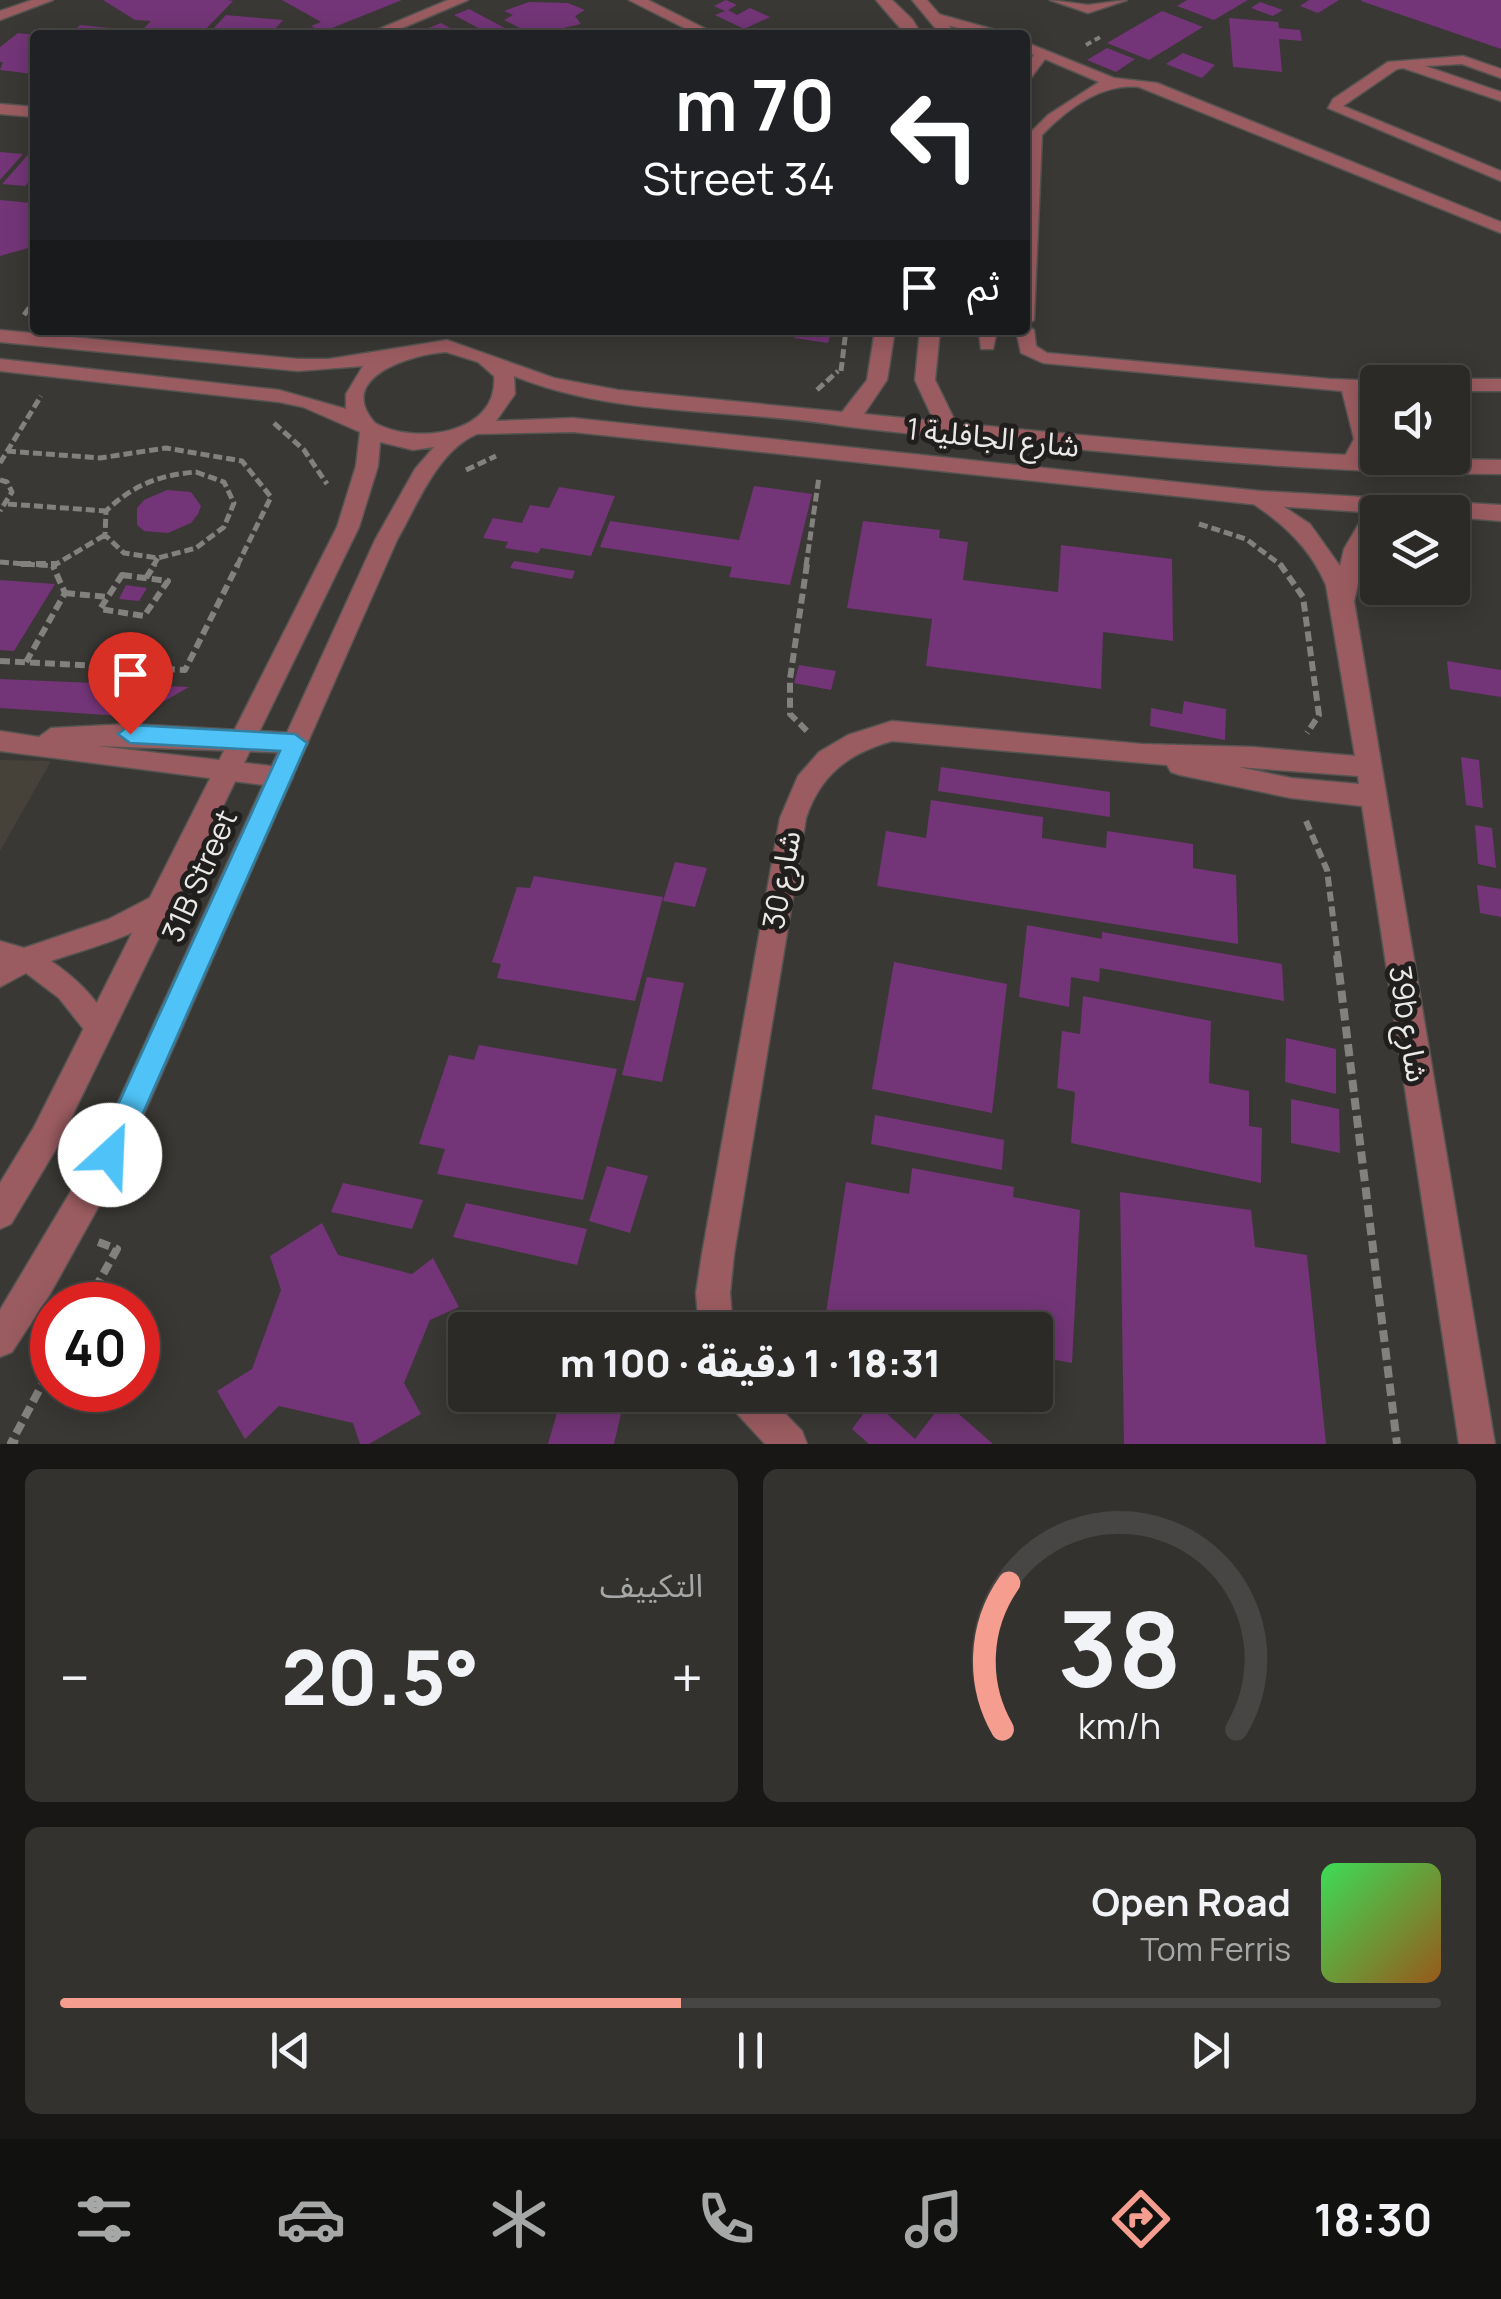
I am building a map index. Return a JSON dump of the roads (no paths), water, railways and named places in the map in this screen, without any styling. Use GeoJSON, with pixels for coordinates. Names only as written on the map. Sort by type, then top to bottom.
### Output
{"type":"FeatureCollection","features":[{"type":"Feature","properties":{"kind":"street"},"geometry":{"type":"LineString","coordinates":[[0,16],[46,0]]}},
{"type":"Feature","properties":{"kind":"street"},"geometry":{"type":"LineString","coordinates":[[386,30],[461,0]]}},
{"type":"Feature","properties":{"kind":"street"},"geometry":{"type":"LineString","coordinates":[[636,0],[699,30]]}},
{"type":"Feature","properties":{"kind":"street"},"geometry":{"type":"LineString","coordinates":[[884,0],[911,30]]}},
{"type":"Feature","properties":{"kind":"street"},"geometry":{"type":"LineString","coordinates":[[919,0],[946,30]]}},
{"type":"Feature","properties":{"kind":"street"},"geometry":{"type":"LineString","coordinates":[[0,109],[30,112]]}},
{"type":"Feature","properties":{"kind":"street"},"geometry":{"type":"LineString","coordinates":[[845,420],[874,391],[881,375],[885,335]]}},
{"type":"Feature","properties":{"kind":"street"},"geometry":{"type":"LineString","coordinates":[[930,335],[925,380],[950,430]]}},
{"type":"Feature","properties":{"kind":"street"},"geometry":{"type":"LineString","coordinates":[[0,336],[298,365],[329,365],[419,347],[447,346],[472,350],[492,360],[505,375],[507,393],[498,412],[466,433],[408,442],[308,402],[279,396],[0,365]]}},
{"type":"Feature","properties":{"kind":"street"},"geometry":{"type":"LineString","coordinates":[[365,427],[352,405],[356,386],[370,369],[393,355]]}},
{"type":"Feature","properties":{"kind":"street","name":"شارع الجافلية 1"},"geometry":{"type":"LineString","coordinates":[[492,360],[519,373],[582,391],[1194,454],[1360,465]]}},
{"type":"Feature","properties":{"kind":"street","name":"شارع الجافلية 1"},"geometry":{"type":"LineString","coordinates":[[466,433],[573,425],[1360,506]]}},
{"type":"Feature","properties":{"kind":"street","name":"31B Street"},"geometry":{"type":"LineString","coordinates":[[0,1214],[45,1138],[348,526],[367,466],[365,427]]}},
{"type":"Feature","properties":{"kind":"street","name":"31B Street"},"geometry":{"type":"LineString","coordinates":[[0,1340],[38,1282],[110,1155],[386,540],[423,474],[466,433]]}},
{"type":"Feature","properties":{"kind":"street","name":"شارع الجافلية 1"},"geometry":{"type":"LineString","coordinates":[[1470,469],[1501,467]]}},
{"type":"Feature","properties":{"kind":"street","name":"39b شارع"},"geometry":{"type":"LineString","coordinates":[[1260,498],[1284,513],[1322,549],[1334,570],[1343,603],[1476,1444]]}},
{"type":"Feature","properties":{"kind":"street","name":"شارع الجافلية 1"},"geometry":{"type":"LineString","coordinates":[[1470,512],[1501,513]]}},
{"type":"Feature","properties":{"kind":"street","name":"39b شارع"},"geometry":{"type":"LineString","coordinates":[[1343,603],[1360,541]]}},
{"type":"Feature","properties":{"kind":"street","name":"شارع 30"},"geometry":{"type":"LineString","coordinates":[[714,1312],[712,1293],[718,1254],[793,818],[800,792],[815,768],[837,750],[892,731],[1142,754],[1290,760],[1370,781]]}},
{"type":"Feature","properties":{"kind":"street"},"geometry":{"type":"LineString","coordinates":[[11,742],[130,734],[295,743]]}},
{"type":"Feature","properties":{"kind":"street"},"geometry":{"type":"LineString","coordinates":[[11,742],[112,758],[280,776]]}},
{"type":"Feature","properties":{"kind":"street","name":"شارع 30"},"geometry":{"type":"LineString","coordinates":[[1142,754],[1291,788],[1370,781]]}},
{"type":"Feature","properties":{"kind":"street"},"geometry":{"type":"LineString","coordinates":[[759,1412],[789,1444]]}},
{"type":"Feature","properties":{"kind":"lane"},"geometry":{"type":"LineString","coordinates":[[1057,0],[1088,9],[1120,0]]}},
{"type":"Feature","properties":{"kind":"lane"},"geometry":{"type":"LineString","coordinates":[[938,18],[980,30]]}},
{"type":"Feature","properties":{"kind":"lane"},"geometry":{"type":"LineString","coordinates":[[1030,48],[1108,81],[1131,80],[1152,86],[1501,228]]}},
{"type":"Feature","properties":{"kind":"lane"},"geometry":{"type":"LineString","coordinates":[[1030,69],[1042,53]]}},
{"type":"Feature","properties":{"kind":"lane"},"geometry":{"type":"LineString","coordinates":[[1501,74],[1463,60],[1393,66],[1338,102],[1335,108],[1501,176]]}},
{"type":"Feature","properties":{"kind":"lane"},"geometry":{"type":"LineString","coordinates":[[1404,64],[1501,97]]}},
{"type":"Feature","properties":{"kind":"lane"},"geometry":{"type":"LineString","coordinates":[[1030,236],[1036,135],[1078,99],[1108,81]]}},
{"type":"Feature","properties":{"kind":"lane"},"geometry":{"type":"LineString","coordinates":[[1025,335],[1027,349],[1044,358],[1360,385]]}},
{"type":"Feature","properties":{"kind":"lane"},"geometry":{"type":"LineString","coordinates":[[1350,385],[1360,406]]}},
{"type":"Feature","properties":{"kind":"lane"},"geometry":{"type":"LineString","coordinates":[[1470,385],[1501,385]]}},
{"type":"Feature","properties":{"kind":"lane"},"geometry":{"type":"LineString","coordinates":[[1340,464],[1352,462],[1360,451]]}},
{"type":"Feature","properties":{"kind":"lane"},"geometry":{"type":"LineString","coordinates":[[0,976],[28,958],[117,928],[159,904]]}},
{"type":"Feature","properties":{"kind":"lane"},"geometry":{"type":"LineString","coordinates":[[0,952],[28,958],[82,1001],[98,1027]]}}]}
